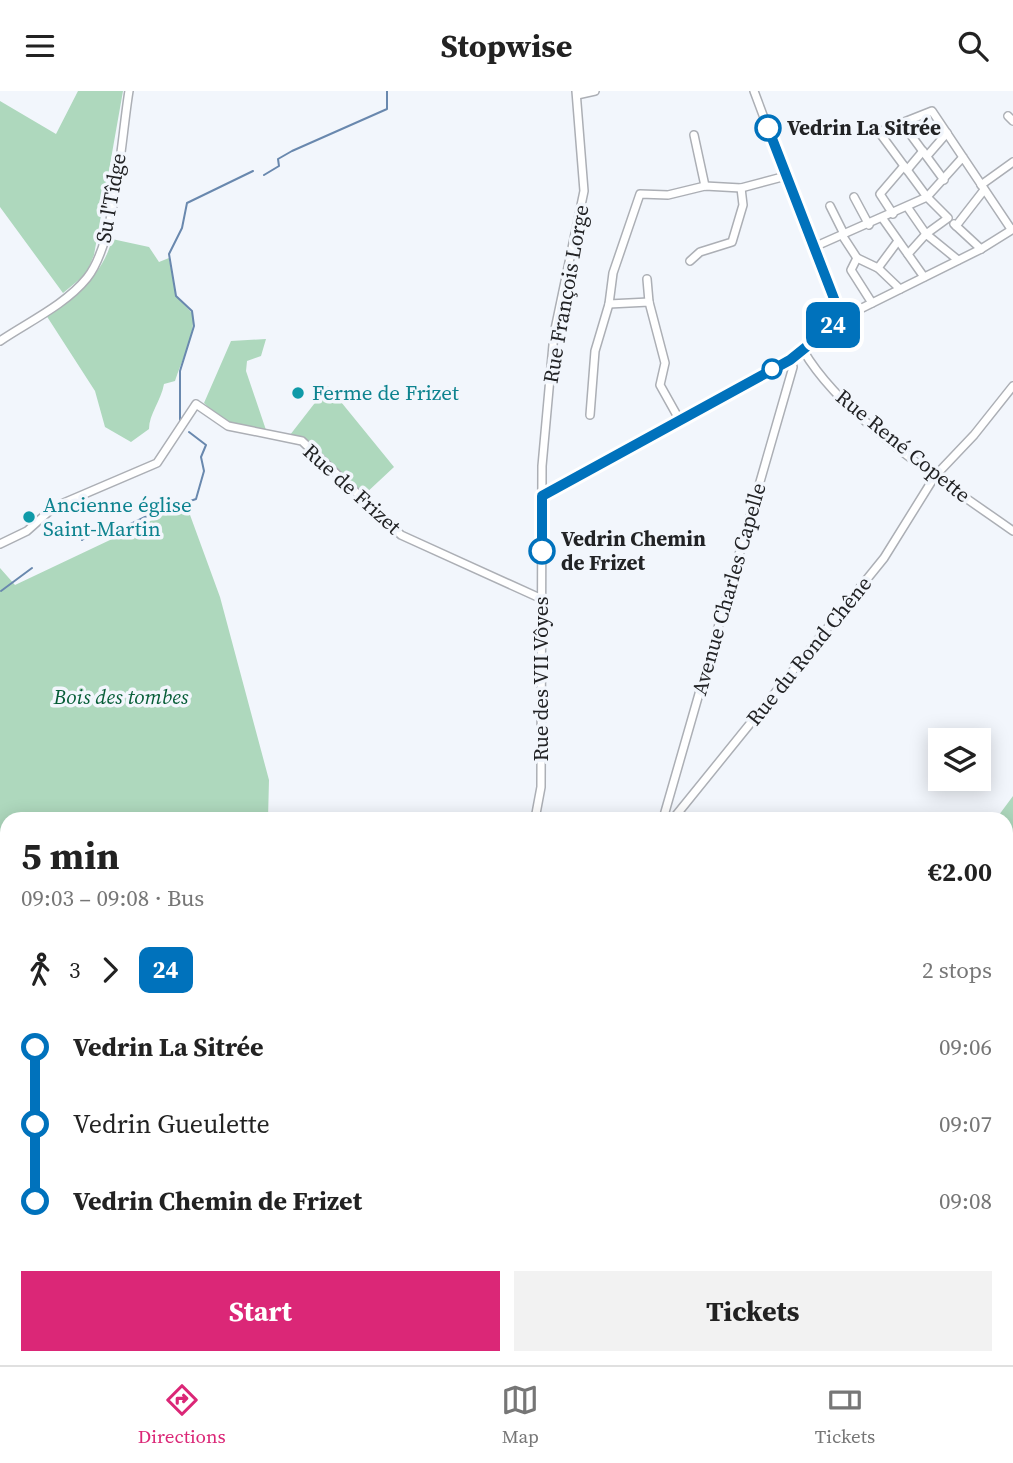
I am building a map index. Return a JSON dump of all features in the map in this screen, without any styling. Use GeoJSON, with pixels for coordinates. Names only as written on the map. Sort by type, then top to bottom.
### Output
{"type":"FeatureCollection","features":[{"type":"Feature","properties":{"kind":"street","name":"Su l'Tîdge"},"geometry":{"type":"LineString","coordinates":[[0,341],[62,300],[87,278],[104,247],[128,91]]}},
{"type":"Feature","properties":{"kind":"street"},"geometry":{"type":"LineString","coordinates":[[577,93],[595,91]]}},
{"type":"Feature","properties":{"kind":"street"},"geometry":{"type":"LineString","coordinates":[[542,496],[790,360],[836,323],[838,316],[814,247],[754,91]]}},
{"type":"Feature","properties":{"kind":"street","name":"Rue François Lorge"},"geometry":{"type":"LineString","coordinates":[[542,496],[542,452],[554,334],[584,191],[577,93]]}},
{"type":"Feature","properties":{"kind":"street"},"geometry":{"type":"LineString","coordinates":[[838,316],[925,277],[981,249],[1012,229],[932,111],[879,132],[927,197],[981,249]]}},
{"type":"Feature","properties":{"kind":"street"},"geometry":{"type":"LineString","coordinates":[[902,123],[944,180]]}},
{"type":"Feature","properties":{"kind":"street"},"geometry":{"type":"LineString","coordinates":[[893,214],[880,194],[905,168],[925,154],[947,132]]}},
{"type":"Feature","properties":{"kind":"street"},"geometry":{"type":"LineString","coordinates":[[694,135],[705,186]]}},
{"type":"Feature","properties":{"kind":"street"},"geometry":{"type":"LineString","coordinates":[[814,247],[908,208],[927,197],[963,157]]}},
{"type":"Feature","properties":{"kind":"street"},"geometry":{"type":"LineString","coordinates":[[956,226],[983,187],[1013,162]]}},
{"type":"Feature","properties":{"kind":"street"},"geometry":{"type":"LineString","coordinates":[[590,415],[595,351],[609,304],[613,272],[626,242],[640,194],[668,195],[705,186],[741,188],[786,176]]}},
{"type":"Feature","properties":{"kind":"street"},"geometry":{"type":"LineString","coordinates":[[690,261],[700,252],[732,242],[743,205],[741,188]]}},
{"type":"Feature","properties":{"kind":"street"},"geometry":{"type":"LineString","coordinates":[[854,197],[869,225]]}},
{"type":"Feature","properties":{"kind":"street"},"geometry":{"type":"LineString","coordinates":[[830,206],[857,258],[878,268],[900,289]]}},
{"type":"Feature","properties":{"kind":"street"},"geometry":{"type":"LineString","coordinates":[[908,208],[926,234],[958,260]]}},
{"type":"Feature","properties":{"kind":"street"},"geometry":{"type":"LineString","coordinates":[[908,254],[926,234],[948,218]]}},
{"type":"Feature","properties":{"kind":"street"},"geometry":{"type":"LineString","coordinates":[[883,219],[925,277]]}},
{"type":"Feature","properties":{"kind":"street"},"geometry":{"type":"LineString","coordinates":[[878,268],[898,241]]}},
{"type":"Feature","properties":{"kind":"street"},"geometry":{"type":"LineString","coordinates":[[857,258],[851,270],[872,303]]}},
{"type":"Feature","properties":{"kind":"street"},"geometry":{"type":"LineString","coordinates":[[647,279],[649,302],[665,363],[660,385],[679,419]]}},
{"type":"Feature","properties":{"kind":"street"},"geometry":{"type":"LineString","coordinates":[[609,304],[649,302]]}},
{"type":"Feature","properties":{"kind":"street","name":"Rue René Copette"},"geometry":{"type":"LineString","coordinates":[[803,350],[814,369],[845,403],[935,476],[1013,531]]}},
{"type":"Feature","properties":{"kind":"street","name":"Avenue Charles Capelle"},"geometry":{"type":"LineString","coordinates":[[665,812],[793,367],[790,360]]}},
{"type":"Feature","properties":{"kind":"street","name":"Rue du Rond Chêne"},"geometry":{"type":"LineString","coordinates":[[679,812],[884,558],[935,476],[974,435],[1013,386]]}},
{"type":"Feature","properties":{"kind":"street","name":"Rue de Frizet"},"geometry":{"type":"LineString","coordinates":[[0,544],[27,531],[54,507],[157,463],[196,404],[228,426],[302,441],[401,535],[542,599]]}},
{"type":"Feature","properties":{"kind":"street","name":"Rue des VII Vôyes"},"geometry":{"type":"LineString","coordinates":[[536,812],[541,787],[542,496]]}},
{"type":"Feature","properties":{"kind":"green space"},"geometry":{"type":"Polygon","coordinates":[[[78,91],[123,91],[94,255],[86,274],[63,293],[0,207],[0,101],[56,134],[78,91]]]}},
{"type":"Feature","properties":{"kind":"green space"},"geometry":{"type":"Polygon","coordinates":[[[112,239],[149,247],[159,262],[169,258],[176,296],[193,314],[190,340],[175,381],[164,384],[149,429],[131,442],[105,427],[95,391],[46,315],[77,292],[95,274],[112,239]]]}},
{"type":"Feature","properties":{"kind":"green space"},"geometry":{"type":"Polygon","coordinates":[[[266,339],[261,356],[247,361],[246,371],[266,430],[223,421],[204,403],[231,341],[266,339]]]}},
{"type":"Feature","properties":{"kind":"green space"},"geometry":{"type":"Polygon","coordinates":[[[328,386],[394,467],[364,495],[307,441],[290,435],[328,386]]]}},
{"type":"Feature","properties":{"kind":"green space","name":"Bois des tombes"},"geometry":{"type":"Polygon","coordinates":[[[186,504],[220,597],[269,780],[268,812],[0,812],[0,568],[15,585],[186,504]]]}},
{"type":"Feature","properties":{"kind":"green space"},"geometry":{"type":"Polygon","coordinates":[[[1013,796],[1013,812],[1001,812],[1013,796]]]}},
{"type":"Feature","properties":{"kind":"waterway"},"geometry":{"type":"LineString","coordinates":[[264,175],[279,166],[278,159],[292,151],[387,109],[387,91]]}},
{"type":"Feature","properties":{"kind":"waterway"},"geometry":{"type":"LineString","coordinates":[[180,421],[180,371],[194,326],[192,311],[176,296],[169,254],[182,228],[187,203],[253,171]]}},
{"type":"Feature","properties":{"kind":"waterway"},"geometry":{"type":"LineString","coordinates":[[101,532],[108,535],[145,517],[196,499],[204,471],[201,457],[206,445],[189,432]]}},
{"type":"Feature","properties":{"kind":"waterway"},"geometry":{"type":"LineString","coordinates":[[82,540],[94,530],[98,531]]}},
{"type":"Feature","properties":{"kind":"waterway"},"geometry":{"type":"LineString","coordinates":[[1,591],[32,568]]}},
{"type":"Feature","properties":{"kind":"bus line","name":"24"},"geometry":{"type":"LineString","coordinates":[[542,551],[542,496],[790,360],[836,323],[838,309],[768,128]]}},
{"type":"Feature","properties":{"kind":"place","name":"Vedrin La Sitrée"},"geometry":{"type":"Point","coordinates":[768,128]}},
{"type":"Feature","properties":{"kind":"place","name":"Ferme de Frizet"},"geometry":{"type":"Point","coordinates":[298,393]}},
{"type":"Feature","properties":{"kind":"place","name":"Ancienne église Saint-Martin"},"geometry":{"type":"Point","coordinates":[29,517]}},
{"type":"Feature","properties":{"kind":"place","name":"Vedrin Chemin de Frizet"},"geometry":{"type":"Point","coordinates":[542,551]}}]}
